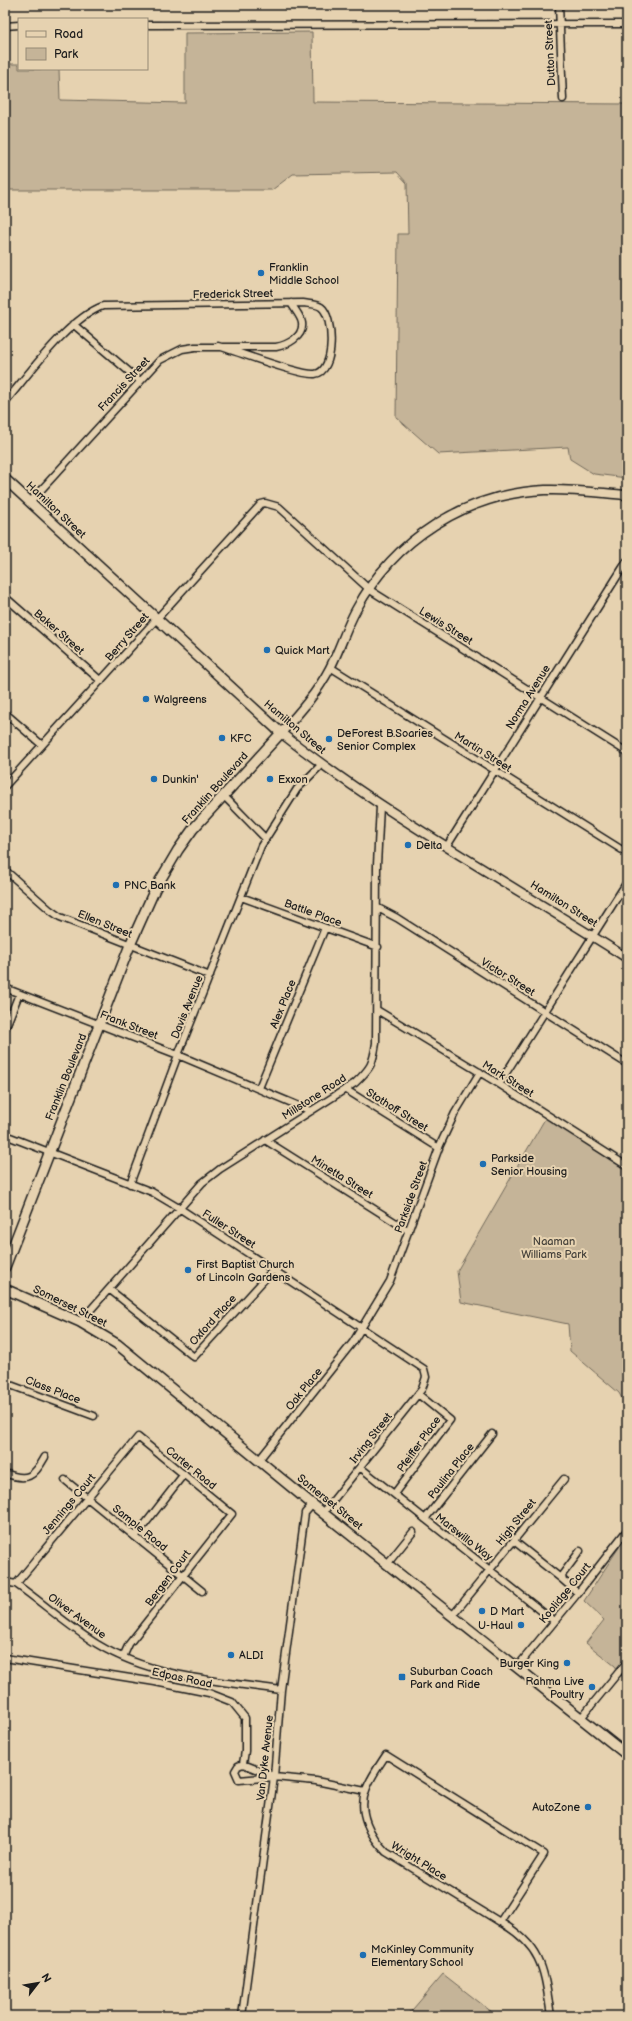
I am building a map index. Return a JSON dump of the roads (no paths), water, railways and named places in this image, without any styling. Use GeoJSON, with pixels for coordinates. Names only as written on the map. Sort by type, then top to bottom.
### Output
{"type":"FeatureCollection","features":[{"type":"Feature","properties":{"kind":"main road","name":"Hamilton Street"},"geometry":{"type":"LineString","coordinates":[[5,479],[281,733]]}},
{"type":"Feature","properties":{"kind":"main road","name":"Franklin Boulevard"},"geometry":{"type":"LineString","coordinates":[[5,1267],[130,945],[155,889],[178,850],[194,829],[281,733]]}},
{"type":"Feature","properties":{"kind":"main road","name":"Somerset Street"},"geometry":{"type":"LineString","coordinates":[[5,1289],[100,1332],[141,1362],[323,1513],[453,1614],[627,1755]]}},
{"type":"Feature","properties":{"kind":"street","name":"Dutton Street"},"geometry":{"type":"LineString","coordinates":[[559,5],[563,99]]}},
{"type":"Feature","properties":{"kind":"street"},"geometry":{"type":"LineString","coordinates":[[148,25],[627,24]]}},
{"type":"Feature","properties":{"kind":"street"},"geometry":{"type":"LineString","coordinates":[[5,26],[18,25]]}},
{"type":"Feature","properties":{"kind":"street","name":"Frederick Street"},"geometry":{"type":"LineString","coordinates":[[5,402],[74,324],[95,309],[103,306],[291,303],[319,305],[328,316],[330,324],[330,359],[324,370],[316,374],[295,370],[218,346]]}},
{"type":"Feature","properties":{"kind":"street","name":"Francis Street"},"geometry":{"type":"LineString","coordinates":[[30,502],[140,380],[166,356],[182,349],[195,347],[285,346],[296,338],[301,329],[302,323],[291,303]]}},
{"type":"Feature","properties":{"kind":"street"},"geometry":{"type":"LineString","coordinates":[[74,324],[140,380]]}},
{"type":"Feature","properties":{"kind":"street","name":"Franklin Boulevard"},"geometry":{"type":"LineString","coordinates":[[281,733],[309,702],[330,667],[357,609],[384,569],[408,544],[435,523],[495,497],[546,490],[627,495]]}},
{"type":"Feature","properties":{"kind":"street","name":"Lewis Street"},"geometry":{"type":"LineString","coordinates":[[265,503],[279,507],[370,590],[539,698],[627,752]]}},
{"type":"Feature","properties":{"kind":"street","name":"Berry Street"},"geometry":{"type":"LineString","coordinates":[[5,786],[101,681],[156,618],[261,504],[265,503]]}},
{"type":"Feature","properties":{"kind":"street","name":"Norma Avenue"},"geometry":{"type":"LineString","coordinates":[[447,846],[539,698],[625,568],[627,560]]}},
{"type":"Feature","properties":{"kind":"street","name":"Baker Street"},"geometry":{"type":"LineString","coordinates":[[5,597],[101,681]]}},
{"type":"Feature","properties":{"kind":"street","name":"Martin Street"},"geometry":{"type":"LineString","coordinates":[[330,667],[627,853]]}},
{"type":"Feature","properties":{"kind":"street"},"geometry":{"type":"LineString","coordinates":[[5,713],[42,745]]}},
{"type":"Feature","properties":{"kind":"street","name":"Hamilton Street"},"geometry":{"type":"LineString","coordinates":[[281,733],[321,765],[380,806],[627,958]]}},
{"type":"Feature","properties":{"kind":"street","name":"Davis Avenue"},"geometry":{"type":"LineString","coordinates":[[130,1184],[178,1055],[266,838],[290,803],[297,789],[321,765]]}},
{"type":"Feature","properties":{"kind":"street"},"geometry":{"type":"LineString","coordinates":[[224,796],[266,838]]}},
{"type":"Feature","properties":{"kind":"street","name":"Millstone Road"},"geometry":{"type":"LineString","coordinates":[[80,1322],[202,1183],[220,1169],[355,1083],[369,1069],[374,1057],[376,1042],[380,806]]}},
{"type":"Feature","properties":{"kind":"street","name":"Ellen Street"},"geometry":{"type":"LineString","coordinates":[[5,870],[60,917],[210,976]]}},
{"type":"Feature","properties":{"kind":"street"},"geometry":{"type":"LineString","coordinates":[[499,1084],[627,882]]}},
{"type":"Feature","properties":{"kind":"street","name":"Battle Place"},"geometry":{"type":"LineString","coordinates":[[241,898],[378,947]]}},
{"type":"Feature","properties":{"kind":"street","name":"Victor Street"},"geometry":{"type":"LineString","coordinates":[[378,908],[397,918],[627,1064]]}},
{"type":"Feature","properties":{"kind":"street","name":"Alex Place"},"geometry":{"type":"LineString","coordinates":[[259,1088],[325,928]]}},
{"type":"Feature","properties":{"kind":"street","name":"Frank Street"},"geometry":{"type":"LineString","coordinates":[[5,988],[178,1055],[311,1111]]}},
{"type":"Feature","properties":{"kind":"street"},"geometry":{"type":"LineString","coordinates":[[5,1029],[19,994]]}},
{"type":"Feature","properties":{"kind":"street","name":"Mark Street"},"geometry":{"type":"LineString","coordinates":[[377,1010],[480,1072],[627,1166]]}},
{"type":"Feature","properties":{"kind":"street","name":"Parkside Street"},"geometry":{"type":"LineString","coordinates":[[362,1328],[390,1281],[439,1148],[455,1113],[480,1072]]}},
{"type":"Feature","properties":{"kind":"street","name":"Stothoff Street"},"geometry":{"type":"LineString","coordinates":[[345,1089],[439,1148]]}},
{"type":"Feature","properties":{"kind":"street","name":"Fuller Street"},"geometry":{"type":"LineString","coordinates":[[5,1135],[152,1192],[179,1208],[417,1364],[425,1372]]}},
{"type":"Feature","properties":{"kind":"street","name":"Minetta Street"},"geometry":{"type":"LineString","coordinates":[[265,1140],[409,1231]]}},
{"type":"Feature","properties":{"kind":"street","name":"Oxford Place"},"geometry":{"type":"LineString","coordinates":[[109,1289],[194,1357],[273,1270]]}},
{"type":"Feature","properties":{"kind":"street","name":"Oak Place"},"geometry":{"type":"LineString","coordinates":[[260,1460],[327,1376],[362,1328]]}},
{"type":"Feature","properties":{"kind":"street","name":"Irving Street"},"geometry":{"type":"LineString","coordinates":[[323,1513],[361,1468],[422,1389],[425,1372]]}},
{"type":"Feature","properties":{"kind":"street","name":"Class Place"},"geometry":{"type":"LineString","coordinates":[[5,1383],[94,1416]]}},
{"type":"Feature","properties":{"kind":"street","name":"Pfeiffer Place"},"geometry":{"type":"LineString","coordinates":[[394,1494],[450,1420],[418,1394]]}},
{"type":"Feature","properties":{"kind":"street","name":"Paulina Place"},"geometry":{"type":"LineString","coordinates":[[425,1519],[492,1434]]}},
{"type":"Feature","properties":{"kind":"street","name":"Carter Road"},"geometry":{"type":"LineString","coordinates":[[138,1437],[232,1514]]}},
{"type":"Feature","properties":{"kind":"street","name":"Jennings Court"},"geometry":{"type":"LineString","coordinates":[[16,1584],[138,1437]]}},
{"type":"Feature","properties":{"kind":"street"},"geometry":{"type":"LineString","coordinates":[[5,1473],[18,1478],[27,1477],[40,1466],[45,1457]]}},
{"type":"Feature","properties":{"kind":"street","name":"Marswillo Way"},"geometry":{"type":"LineString","coordinates":[[361,1468],[554,1621]]}},
{"type":"Feature","properties":{"kind":"street"},"geometry":{"type":"LineString","coordinates":[[135,1537],[184,1474]]}},
{"type":"Feature","properties":{"kind":"street","name":"High Street"},"geometry":{"type":"LineString","coordinates":[[453,1614],[564,1479]]}},
{"type":"Feature","properties":{"kind":"street","name":"Sample Road"},"geometry":{"type":"LineString","coordinates":[[65,1480],[202,1591]]}},
{"type":"Feature","properties":{"kind":"street","name":"Van Dyke Avenue"},"geometry":{"type":"LineString","coordinates":[[242,2016],[274,1777],[281,1690],[305,1513],[313,1504]]}},
{"type":"Feature","properties":{"kind":"street","name":"Bergen Court"},"geometry":{"type":"LineString","coordinates":[[123,1657],[129,1644],[232,1514]]}},
{"type":"Feature","properties":{"kind":"street","name":"Koolidge Court"},"geometry":{"type":"LineString","coordinates":[[517,1666],[578,1593],[627,1530]]}},
{"type":"Feature","properties":{"kind":"street"},"geometry":{"type":"LineString","coordinates":[[388,1563],[413,1532]]}},
{"type":"Feature","properties":{"kind":"street"},"geometry":{"type":"LineString","coordinates":[[514,1541],[578,1593]]}},
{"type":"Feature","properties":{"kind":"street"},"geometry":{"type":"LineString","coordinates":[[563,1580],[563,1572],[580,1551]]}},
{"type":"Feature","properties":{"kind":"street","name":"Oliver Avenue"},"geometry":{"type":"LineString","coordinates":[[5,1582],[16,1584],[81,1634],[123,1657],[190,1677],[281,1690]]}},
{"type":"Feature","properties":{"kind":"street","name":"Edpas Road"},"geometry":{"type":"LineString","coordinates":[[5,1658],[155,1682],[209,1693],[232,1702],[245,1718],[245,1751],[243,1764],[238,1766],[235,1771],[239,1780],[274,1777]]}},
{"type":"Feature","properties":{"kind":"street"},"geometry":{"type":"LineString","coordinates":[[581,1718],[627,1662]]}},
{"type":"Feature","properties":{"kind":"street","name":"Wright Place"},"geometry":{"type":"LineString","coordinates":[[500,1922],[544,1854],[386,1755],[365,1791],[364,1806],[366,1826],[378,1845],[386,1852],[500,1922],[512,1929],[536,1953],[542,1964],[551,2016]]}},
{"type":"Feature","properties":{"kind":"street"},"geometry":{"type":"LineString","coordinates":[[243,1764],[274,1777],[316,1781],[365,1791]]}},
{"type":"Feature","properties":{"kind":"place","name":"Franklin Middle School"},"geometry":{"type":"Point","coordinates":[261,273]}},
{"type":"Feature","properties":{"kind":"place","name":"Quick Mart"},"geometry":{"type":"Point","coordinates":[267,650]}},
{"type":"Feature","properties":{"kind":"place","name":"Walgreens"},"geometry":{"type":"Point","coordinates":[146,699]}},
{"type":"Feature","properties":{"kind":"place","name":"KFC"},"geometry":{"type":"Point","coordinates":[222,738]}},
{"type":"Feature","properties":{"kind":"place","name":"DeForest B.Soaries Senior Complex"},"geometry":{"type":"Point","coordinates":[329,739]}},
{"type":"Feature","properties":{"kind":"place","name":"Dunkin'"},"geometry":{"type":"Point","coordinates":[154,779]}},
{"type":"Feature","properties":{"kind":"place","name":"Exxon"},"geometry":{"type":"Point","coordinates":[270,779]}},
{"type":"Feature","properties":{"kind":"place","name":"Delta"},"geometry":{"type":"Point","coordinates":[408,845]}},
{"type":"Feature","properties":{"kind":"place","name":"PNC Bank"},"geometry":{"type":"Point","coordinates":[116,885]}},
{"type":"Feature","properties":{"kind":"place","name":"Parkside Senior Housing"},"geometry":{"type":"Point","coordinates":[483,1164]}},
{"type":"Feature","properties":{"kind":"place","name":"First Baptist Church of Lincoln Gardens"},"geometry":{"type":"Point","coordinates":[188,1270]}},
{"type":"Feature","properties":{"kind":"place","name":"D Mart"},"geometry":{"type":"Point","coordinates":[482,1611]}},
{"type":"Feature","properties":{"kind":"place","name":"U-Haul"},"geometry":{"type":"Point","coordinates":[521,1625]}},
{"type":"Feature","properties":{"kind":"place","name":"ALDI"},"geometry":{"type":"Point","coordinates":[231,1655]}},
{"type":"Feature","properties":{"kind":"place","name":"Burger King"},"geometry":{"type":"Point","coordinates":[567,1663]}},
{"type":"Feature","properties":{"kind":"place","name":"Suburban Coach Park and Ride"},"geometry":{"type":"Point","coordinates":[402,1677]}},
{"type":"Feature","properties":{"kind":"place","name":"Rahma Live Poultry"},"geometry":{"type":"Point","coordinates":[592,1687]}},
{"type":"Feature","properties":{"kind":"place","name":"AutoZone"},"geometry":{"type":"Point","coordinates":[588,1807]}},
{"type":"Feature","properties":{"kind":"place","name":"McKinley Community Elementary School"},"geometry":{"type":"Point","coordinates":[363,1955]}},
{"type":"Feature","properties":{"kind":"park label","name":"Naaman Williams Park"},"geometry":{"type":"Point","coordinates":[554,1247]}}]}
